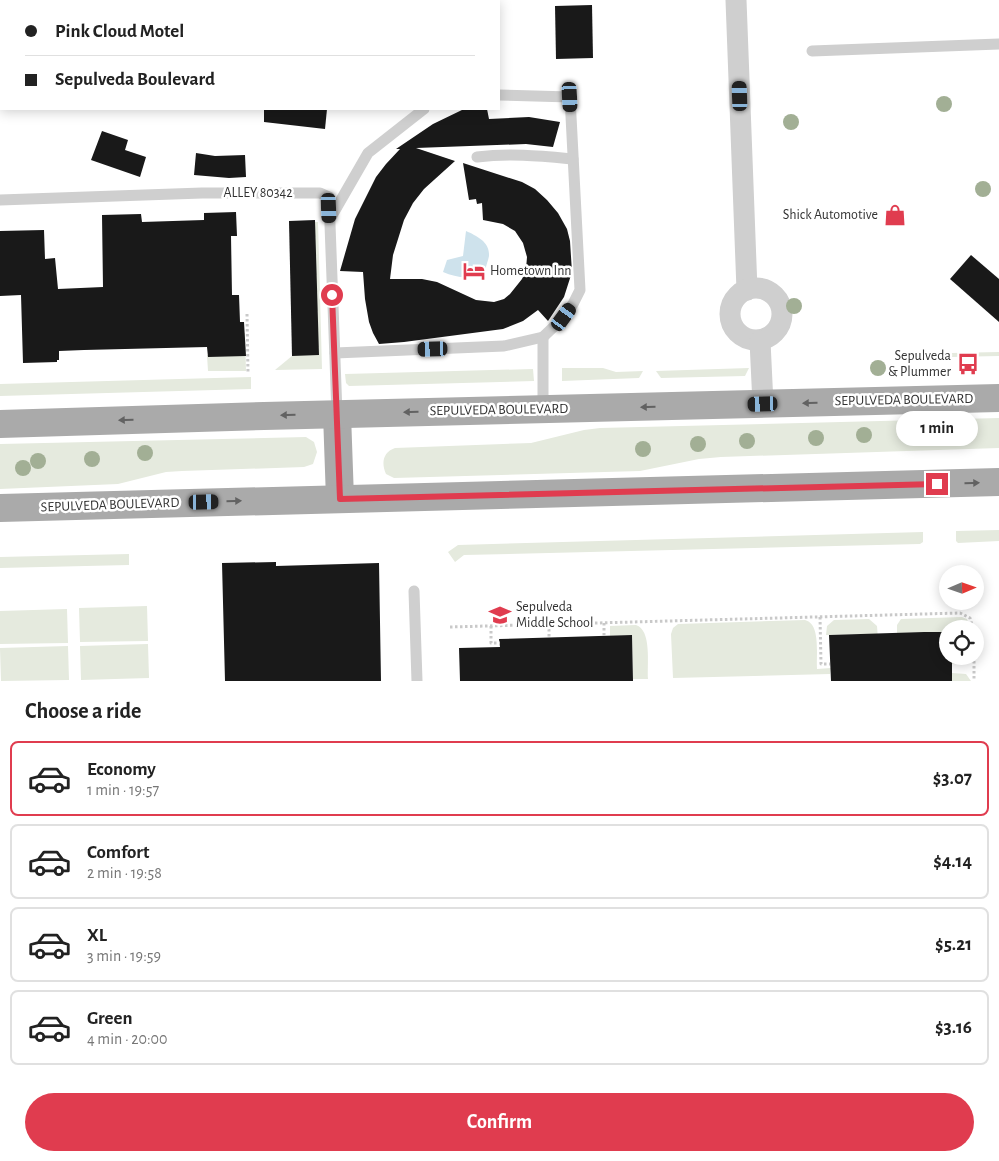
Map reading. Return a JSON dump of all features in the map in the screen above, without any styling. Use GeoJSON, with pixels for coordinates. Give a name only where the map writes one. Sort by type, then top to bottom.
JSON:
{"type":"FeatureCollection","features":[{"type":"Feature","properties":{"kind":"main road","name":"SEPULVEDA BOULEVARD"},"geometry":{"type":"LineString","coordinates":[[0,424],[999,398]]}},
{"type":"Feature","properties":{"kind":"main road"},"geometry":{"type":"LineString","coordinates":[[337,414],[340,499]]}},
{"type":"Feature","properties":{"kind":"main road","name":"SEPULVEDA BOULEVARD"},"geometry":{"type":"LineString","coordinates":[[0,508],[999,482]]}},
{"type":"Feature","properties":{"kind":"street"},"geometry":{"type":"LineString","coordinates":[[736,0],[747,290]]}},
{"type":"Feature","properties":{"kind":"street"},"geometry":{"type":"LineString","coordinates":[[756,288],[765,289],[773,293],[779,300],[783,318],[774,334],[768,339],[760,341],[751,340],[736,332],[730,317],[730,308],[739,294],[756,288]]}},
{"type":"Feature","properties":{"kind":"street"},"geometry":{"type":"LineString","coordinates":[[760,341],[763,404]]}},
{"type":"Feature","properties":{"kind":"lane"},"geometry":{"type":"LineString","coordinates":[[812,51],[999,44]]}},
{"type":"Feature","properties":{"kind":"lane"},"geometry":{"type":"LineString","coordinates":[[335,353],[504,346],[543,337],[564,317],[573,304],[580,290],[570,97],[500,95]]}},
{"type":"Feature","properties":{"kind":"lane"},"geometry":{"type":"LineString","coordinates":[[330,218],[368,154],[423,110]]}},
{"type":"Feature","properties":{"kind":"lane"},"geometry":{"type":"LineString","coordinates":[[477,157],[521,154],[573,159]]}},
{"type":"Feature","properties":{"kind":"lane","name":"ALLEY 80342"},"geometry":{"type":"LineString","coordinates":[[0,200],[202,193],[320,193],[329,197],[337,414]]}},
{"type":"Feature","properties":{"kind":"lane"},"geometry":{"type":"LineString","coordinates":[[543,337],[543,409]]}},
{"type":"Feature","properties":{"kind":"lane"},"geometry":{"type":"LineString","coordinates":[[414,591],[417,681]]}},
{"type":"Feature","properties":{"kind":"path"},"geometry":{"type":"LineString","coordinates":[[247,314],[245,330],[248,373]]}},
{"type":"Feature","properties":{"kind":"path"},"geometry":{"type":"LineString","coordinates":[[450,627],[960,613],[971,620]]}},
{"type":"Feature","properties":{"kind":"path"},"geometry":{"type":"LineString","coordinates":[[820,617],[821,664],[830,664]]}},
{"type":"Feature","properties":{"kind":"path"},"geometry":{"type":"LineString","coordinates":[[604,623],[604,636]]}},
{"type":"Feature","properties":{"kind":"path"},"geometry":{"type":"LineString","coordinates":[[549,624],[549,637]]}},
{"type":"Feature","properties":{"kind":"path"},"geometry":{"type":"LineString","coordinates":[[491,626],[491,643],[500,643]]}},
{"type":"Feature","properties":{"kind":"path"},"geometry":{"type":"LineString","coordinates":[[974,665],[974,681]]}},
{"type":"Feature","properties":{"kind":"shaded area"},"geometry":{"type":"Polygon","coordinates":[[[313,222],[318,222],[322,369],[275,370],[292,356],[313,222]]]}},
{"type":"Feature","properties":{"kind":"shaded area"},"geometry":{"type":"Polygon","coordinates":[[[243,333],[245,333],[246,371],[208,371],[207,355],[243,354],[243,333]]]}},
{"type":"Feature","properties":{"kind":"shaded area"},"geometry":{"type":"Polygon","coordinates":[[[999,352],[999,356],[951,357],[951,353],[999,352]]]}},
{"type":"Feature","properties":{"kind":"shaded area"},"geometry":{"type":"Polygon","coordinates":[[[562,368],[603,368],[616,372],[643,371],[639,378],[562,381],[562,368]]]}},
{"type":"Feature","properties":{"kind":"shaded area"},"geometry":{"type":"Polygon","coordinates":[[[749,368],[745,376],[661,378],[656,371],[749,368]]]}},
{"type":"Feature","properties":{"kind":"shaded area"},"geometry":{"type":"Polygon","coordinates":[[[533,369],[534,381],[349,386],[346,383],[345,374],[533,369]]]}},
{"type":"Feature","properties":{"kind":"shaded area"},"geometry":{"type":"Polygon","coordinates":[[[251,377],[251,389],[0,396],[0,384],[251,377]]]}},
{"type":"Feature","properties":{"kind":"shaded area"},"geometry":{"type":"Polygon","coordinates":[[[999,418],[999,448],[721,457],[699,459],[640,471],[394,478],[386,474],[383,462],[388,452],[395,448],[531,443],[600,428],[999,418]]]}},
{"type":"Feature","properties":{"kind":"shaded area"},"geometry":{"type":"Polygon","coordinates":[[[306,437],[314,442],[317,452],[313,464],[304,467],[166,472],[118,484],[0,489],[0,444],[306,437]]]}},
{"type":"Feature","properties":{"kind":"shaded area"},"geometry":{"type":"Polygon","coordinates":[[[999,530],[999,541],[958,543],[956,541],[956,531],[999,530]]]}},
{"type":"Feature","properties":{"kind":"shaded area"},"geometry":{"type":"Polygon","coordinates":[[[923,532],[923,542],[920,544],[464,555],[455,562],[448,552],[458,545],[923,532]]]}},
{"type":"Feature","properties":{"kind":"shaded area"},"geometry":{"type":"Polygon","coordinates":[[[129,554],[129,565],[0,568],[0,557],[129,554]]]}},
{"type":"Feature","properties":{"kind":"shaded area"},"geometry":{"type":"Polygon","coordinates":[[[147,606],[148,641],[80,642],[79,608],[147,606]]]}},
{"type":"Feature","properties":{"kind":"shaded area"},"geometry":{"type":"Polygon","coordinates":[[[67,609],[68,643],[0,644],[0,611],[67,609]]]}},
{"type":"Feature","properties":{"kind":"shaded area"},"geometry":{"type":"Polygon","coordinates":[[[962,617],[967,620],[939,620],[939,632],[897,633],[897,625],[901,619],[962,617]]]}},
{"type":"Feature","properties":{"kind":"shaded area"},"geometry":{"type":"Polygon","coordinates":[[[869,619],[877,626],[878,639],[870,634],[826,635],[827,626],[834,620],[869,619]]]}},
{"type":"Feature","properties":{"kind":"shaded area"},"geometry":{"type":"Polygon","coordinates":[[[805,620],[810,623],[816,634],[817,669],[831,668],[830,674],[673,678],[671,634],[673,628],[678,624],[805,620]]]}},
{"type":"Feature","properties":{"kind":"shaded area"},"geometry":{"type":"Polygon","coordinates":[[[636,625],[641,628],[647,641],[648,679],[633,679],[632,635],[610,636],[610,626],[636,625]]]}},
{"type":"Feature","properties":{"kind":"shaded area"},"geometry":{"type":"Polygon","coordinates":[[[148,644],[149,678],[81,680],[80,646],[148,644]]]}},
{"type":"Feature","properties":{"kind":"shaded area"},"geometry":{"type":"Polygon","coordinates":[[[68,646],[69,680],[1,681],[0,648],[68,646]]]}},
{"type":"Feature","properties":{"kind":"shaded area"},"geometry":{"type":"Polygon","coordinates":[[[952,673],[966,674],[971,681],[952,681],[952,673]]]}},
{"type":"Feature","properties":{"kind":"water"},"geometry":{"type":"Polygon","coordinates":[[[466,231],[485,243],[489,251],[486,272],[481,275],[465,277],[443,272],[447,260],[463,256],[466,231]]]}},
{"type":"Feature","properties":{"kind":"building"},"geometry":{"type":"Polygon","coordinates":[[[592,5],[593,58],[556,59],[555,6],[592,5]]]}},
{"type":"Feature","properties":{"kind":"building"},"geometry":{"type":"Polygon","coordinates":[[[264,110],[327,110],[325,129],[264,122],[264,110]]]}},
{"type":"Feature","properties":{"kind":"building"},"geometry":{"type":"Polygon","coordinates":[[[462,110],[487,110],[489,119],[529,117],[560,122],[553,147],[526,144],[416,148],[455,161],[424,189],[413,203],[404,220],[393,255],[390,279],[422,279],[437,282],[476,300],[494,302],[504,299],[522,279],[526,269],[527,257],[523,243],[515,231],[503,224],[483,220],[482,203],[477,204],[476,199],[469,200],[463,163],[522,182],[535,189],[558,213],[567,229],[570,241],[572,272],[564,297],[548,321],[538,310],[523,321],[503,329],[379,344],[369,322],[363,272],[340,271],[355,219],[376,177],[400,149],[396,149],[433,124],[462,110]]]}},
{"type":"Feature","properties":{"kind":"building"},"geometry":{"type":"Polygon","coordinates":[[[102,131],[128,140],[125,150],[146,157],[140,177],[91,160],[102,131]]]}},
{"type":"Feature","properties":{"kind":"building"},"geometry":{"type":"Polygon","coordinates":[[[196,153],[215,156],[245,155],[246,177],[229,178],[194,175],[196,153]]]}},
{"type":"Feature","properties":{"kind":"building"},"geometry":{"type":"Polygon","coordinates":[[[236,212],[237,236],[231,236],[232,295],[239,295],[240,322],[244,322],[246,356],[208,357],[207,347],[84,350],[59,351],[59,360],[57,362],[23,363],[21,295],[0,296],[0,231],[44,230],[45,259],[55,258],[58,289],[103,287],[102,215],[141,214],[142,222],[204,220],[204,213],[236,212]]]}},
{"type":"Feature","properties":{"kind":"building"},"geometry":{"type":"Polygon","coordinates":[[[315,220],[319,355],[292,356],[289,221],[315,220]]]}},
{"type":"Feature","properties":{"kind":"building"},"geometry":{"type":"Polygon","coordinates":[[[971,255],[999,279],[999,322],[950,279],[971,255]]]}},
{"type":"Feature","properties":{"kind":"building"},"geometry":{"type":"Polygon","coordinates":[[[276,562],[276,566],[379,563],[381,681],[225,681],[222,563],[276,562]]]}},
{"type":"Feature","properties":{"kind":"building"},"geometry":{"type":"Polygon","coordinates":[[[939,632],[939,665],[952,665],[952,681],[831,681],[829,635],[939,632]]]}},
{"type":"Feature","properties":{"kind":"building"},"geometry":{"type":"Polygon","coordinates":[[[632,635],[633,681],[460,681],[459,648],[500,647],[499,639],[632,635]]]}},
{"type":"Feature","properties":{"kind":"place","name":"Shick Automotive"},"geometry":{"type":"Point","coordinates":[895,215]}},
{"type":"Feature","properties":{"kind":"place","name":"Hometown Inn"},"geometry":{"type":"Point","coordinates":[474,271]}},
{"type":"Feature","properties":{"kind":"place","name":"Sepulveda & Plummer"},"geometry":{"type":"Point","coordinates":[968,364]}},
{"type":"Feature","properties":{"kind":"place","name":"Sepulveda Middle School"},"geometry":{"type":"Point","coordinates":[500,615]}},
{"type":"Feature","properties":{"kind":"route"},"geometry":{"type":"LineString","coordinates":[[332,295],[340,499],[937,484]]}}]}
